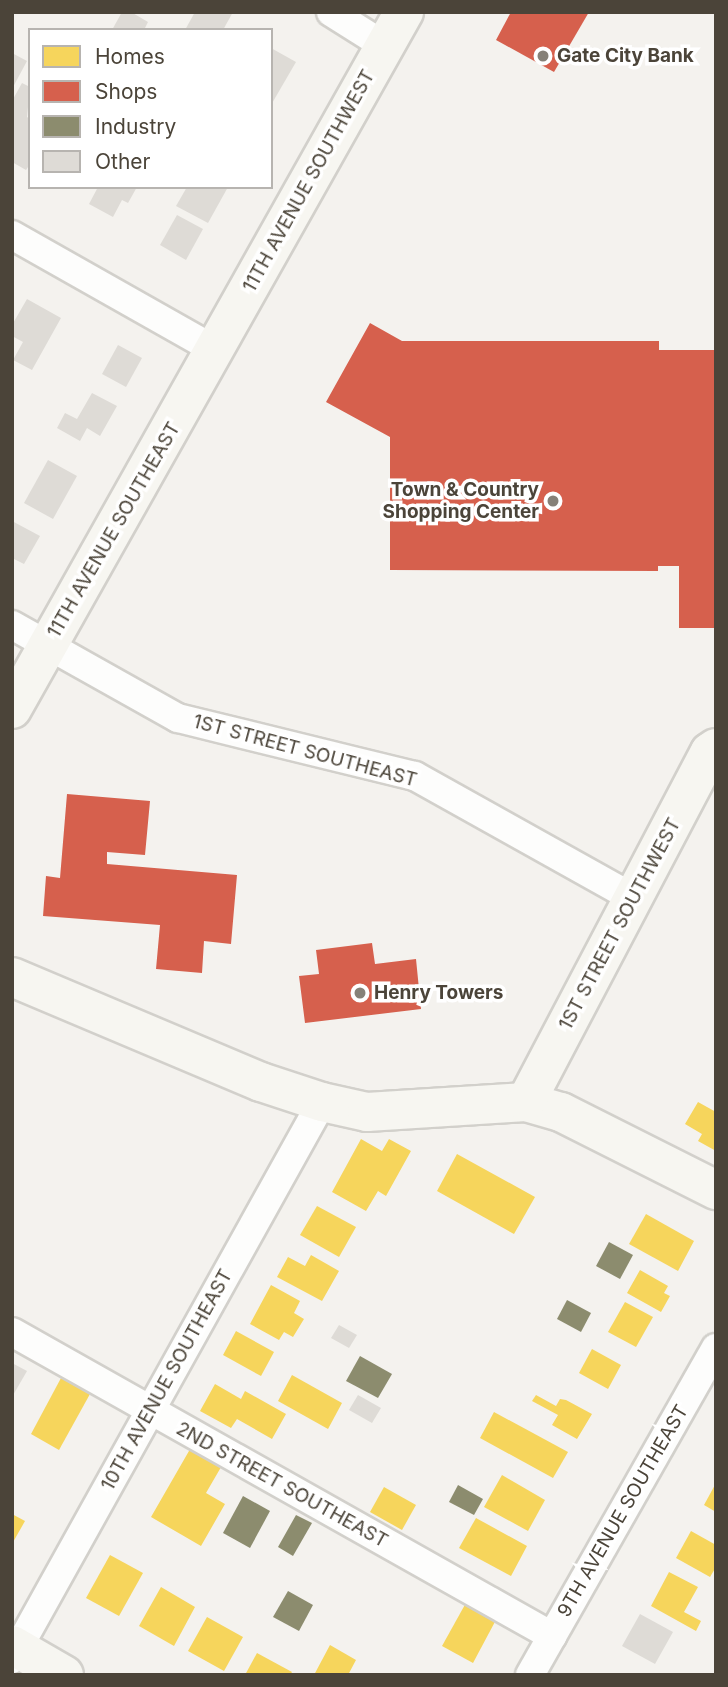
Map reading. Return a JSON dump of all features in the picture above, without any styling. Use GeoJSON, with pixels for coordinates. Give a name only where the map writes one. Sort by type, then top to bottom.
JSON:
{"type":"FeatureCollection","features":[{"type":"Feature","properties":{"kind":"street"},"geometry":{"type":"LineString","coordinates":[[331,12],[385,46]]}},
{"type":"Feature","properties":{"kind":"street","name":"11TH AVENUE SOUTHWEST"},"geometry":{"type":"LineString","coordinates":[[215,350],[404,12]]}},
{"type":"Feature","properties":{"kind":"street"},"geometry":{"type":"LineString","coordinates":[[12,235],[215,350]]}},
{"type":"Feature","properties":{"kind":"street","name":"11TH AVENUE SOUTHEAST"},"geometry":{"type":"LineString","coordinates":[[12,709],[215,350]]}},
{"type":"Feature","properties":{"kind":"street","name":"1ST STREET SOUTHEAST"},"geometry":{"type":"LineString","coordinates":[[12,625],[178,718],[415,776],[635,898]]}},
{"type":"Feature","properties":{"kind":"street","name":"1ST STREET SOUTHWEST"},"geometry":{"type":"LineString","coordinates":[[526,1102],[710,752],[716,748]]}},
{"type":"Feature","properties":{"kind":"street"},"geometry":{"type":"LineString","coordinates":[[12,977],[261,1082],[322,1102],[367,1112],[526,1102],[561,1112],[716,1190]]}},
{"type":"Feature","properties":{"kind":"street","name":"10TH AVENUE SOUTHEAST"},"geometry":{"type":"LineString","coordinates":[[14,1651],[322,1102]]}},
{"type":"Feature","properties":{"kind":"street","name":"2ND STREET SOUTHEAST"},"geometry":{"type":"LineString","coordinates":[[12,1332],[552,1636]]}},
{"type":"Feature","properties":{"kind":"street","name":"9TH AVENUE SOUTHEAST"},"geometry":{"type":"LineString","coordinates":[[530,1675],[716,1348]]}},
{"type":"Feature","properties":{"kind":"street"},"geometry":{"type":"LineString","coordinates":[[14,1651],[64,1675]]}},
{"type":"Feature","properties":{"kind":"building: Homes"},"geometry":{"type":"Polygon","coordinates":[[[698,1102],[716,1112],[716,1151],[698,1141],[702,1134],[685,1124],[698,1102]]]}},
{"type":"Feature","properties":{"kind":"building: Homes"},"geometry":{"type":"Polygon","coordinates":[[[361,1139],[382,1151],[389,1139],[411,1151],[386,1196],[378,1191],[366,1211],[332,1192],[361,1139]]]}},
{"type":"Feature","properties":{"kind":"building: Homes"},"geometry":{"type":"Polygon","coordinates":[[[457,1154],[535,1197],[514,1234],[437,1191],[457,1154]]]}},
{"type":"Feature","properties":{"kind":"building: Homes"},"geometry":{"type":"Polygon","coordinates":[[[317,1206],[356,1227],[339,1257],[300,1235],[317,1206]]]}},
{"type":"Feature","properties":{"kind":"building: Homes"},"geometry":{"type":"Polygon","coordinates":[[[646,1214],[694,1241],[678,1271],[629,1244],[646,1214]]]}},
{"type":"Feature","properties":{"kind":"building: Homes"},"geometry":{"type":"Polygon","coordinates":[[[311,1255],[339,1271],[322,1301],[277,1277],[288,1257],[305,1266],[311,1255]]]}},
{"type":"Feature","properties":{"kind":"building: Homes"},"geometry":{"type":"Polygon","coordinates":[[[640,1270],[668,1286],[664,1293],[670,1296],[661,1312],[627,1293],[640,1270]]]}},
{"type":"Feature","properties":{"kind":"building: Homes"},"geometry":{"type":"Polygon","coordinates":[[[271,1285],[300,1301],[294,1313],[304,1319],[293,1337],[284,1332],[279,1340],[250,1324],[271,1285]]]}},
{"type":"Feature","properties":{"kind":"building: Homes"},"geometry":{"type":"Polygon","coordinates":[[[625,1302],[653,1317],[636,1347],[608,1332],[625,1302]]]}},
{"type":"Feature","properties":{"kind":"building: Homes"},"geometry":{"type":"Polygon","coordinates":[[[236,1331],[274,1352],[261,1376],[223,1355],[236,1331]]]}},
{"type":"Feature","properties":{"kind":"building: Homes"},"geometry":{"type":"Polygon","coordinates":[[[592,1349],[621,1365],[608,1389],[579,1373],[592,1349]]]}},
{"type":"Feature","properties":{"kind":"building: Homes"},"geometry":{"type":"Polygon","coordinates":[[[292,1375],[342,1403],[328,1429],[278,1401],[292,1375]]]}},
{"type":"Feature","properties":{"kind":"building: Homes"},"geometry":{"type":"Polygon","coordinates":[[[61,1378],[90,1394],[59,1450],[31,1434],[61,1378]]]}},
{"type":"Feature","properties":{"kind":"building: Homes"},"geometry":{"type":"Polygon","coordinates":[[[215,1384],[241,1399],[245,1391],[286,1414],[272,1439],[237,1419],[231,1428],[200,1411],[215,1384]]]}},
{"type":"Feature","properties":{"kind":"building: Homes"},"geometry":{"type":"Polygon","coordinates":[[[536,1395],[556,1406],[560,1399],[566,1400],[592,1414],[577,1439],[552,1425],[558,1415],[532,1401],[536,1395]]]}},
{"type":"Feature","properties":{"kind":"building: Homes"},"geometry":{"type":"Polygon","coordinates":[[[494,1412],[568,1452],[553,1478],[480,1438],[494,1412]]]}},
{"type":"Feature","properties":{"kind":"building: Homes"},"geometry":{"type":"Polygon","coordinates":[[[193,1444],[224,1462],[206,1493],[225,1504],[201,1546],[151,1517],[193,1444]]]}},
{"type":"Feature","properties":{"kind":"building: Homes"},"geometry":{"type":"Polygon","coordinates":[[[502,1475],[545,1500],[528,1531],[484,1507],[502,1475]]]}},
{"type":"Feature","properties":{"kind":"building: Homes"},"geometry":{"type":"Polygon","coordinates":[[[716,1483],[716,1512],[704,1505],[716,1483]]]}},
{"type":"Feature","properties":{"kind":"building: Homes"},"geometry":{"type":"Polygon","coordinates":[[[384,1487],[416,1505],[402,1530],[370,1512],[384,1487]]]}},
{"type":"Feature","properties":{"kind":"building: Homes"},"geometry":{"type":"Polygon","coordinates":[[[12,1514],[25,1521],[12,1544],[12,1514]]]}},
{"type":"Feature","properties":{"kind":"building: Homes"},"geometry":{"type":"Polygon","coordinates":[[[476,1518],[527,1546],[511,1576],[459,1548],[476,1518]]]}},
{"type":"Feature","properties":{"kind":"building: Homes"},"geometry":{"type":"Polygon","coordinates":[[[691,1531],[716,1545],[716,1567],[710,1577],[676,1558],[691,1531]]]}},
{"type":"Feature","properties":{"kind":"building: Homes"},"geometry":{"type":"Polygon","coordinates":[[[110,1555],[143,1573],[119,1616],[86,1598],[110,1555]]]}},
{"type":"Feature","properties":{"kind":"building: Homes"},"geometry":{"type":"Polygon","coordinates":[[[669,1572],[698,1587],[684,1612],[701,1621],[696,1631],[651,1606],[669,1572]]]}},
{"type":"Feature","properties":{"kind":"building: Homes"},"geometry":{"type":"Polygon","coordinates":[[[161,1587],[195,1607],[174,1646],[139,1626],[161,1587]]]}},
{"type":"Feature","properties":{"kind":"building: Homes"},"geometry":{"type":"Polygon","coordinates":[[[467,1601],[497,1618],[473,1663],[442,1646],[467,1601]]]}},
{"type":"Feature","properties":{"kind":"building: Homes"},"geometry":{"type":"Polygon","coordinates":[[[207,1617],[243,1637],[224,1671],[188,1651],[207,1617]]]}},
{"type":"Feature","properties":{"kind":"building: Homes"},"geometry":{"type":"Polygon","coordinates":[[[330,1645],[356,1660],[348,1675],[314,1675],[330,1645]]]}},
{"type":"Feature","properties":{"kind":"building: Homes"},"geometry":{"type":"Polygon","coordinates":[[[257,1653],[292,1672],[290,1675],[245,1675],[257,1653]]]}},
{"type":"Feature","properties":{"kind":"building: Shops","name":"Gate City Bank"},"geometry":{"type":"Polygon","coordinates":[[[511,12],[589,12],[554,72],[496,40],[511,12]]]}},
{"type":"Feature","properties":{"kind":"building: Shops","name":"Town & Country Shopping Center"},"geometry":{"type":"Polygon","coordinates":[[[370,323],[402,341],[659,341],[659,350],[716,350],[716,628],[679,628],[679,566],[658,566],[658,571],[390,570],[390,437],[326,402],[370,323]]]}},
{"type":"Feature","properties":{"kind":"building: Shops"},"geometry":{"type":"Polygon","coordinates":[[[67,794],[150,801],[145,855],[107,852],[107,864],[237,875],[231,944],[204,941],[202,973],[156,969],[160,925],[43,916],[46,876],[60,878],[67,794]]]}},
{"type":"Feature","properties":{"kind":"building: Shops","name":"Henry Towers"},"geometry":{"type":"Polygon","coordinates":[[[372,943],[375,964],[416,959],[421,1009],[305,1023],[299,976],[319,974],[316,950],[372,943]]]}},
{"type":"Feature","properties":{"kind":"building: Industry"},"geometry":{"type":"Polygon","coordinates":[[[609,1242],[633,1255],[620,1279],[596,1266],[609,1242]]]}},
{"type":"Feature","properties":{"kind":"building: Industry"},"geometry":{"type":"Polygon","coordinates":[[[567,1300],[591,1313],[581,1332],[557,1319],[567,1300]]]}},
{"type":"Feature","properties":{"kind":"building: Industry"},"geometry":{"type":"Polygon","coordinates":[[[360,1356],[392,1374],[378,1398],[346,1381],[360,1356]]]}},
{"type":"Feature","properties":{"kind":"building: Industry"},"geometry":{"type":"Polygon","coordinates":[[[458,1485],[483,1499],[474,1515],[449,1502],[458,1485]]]}},
{"type":"Feature","properties":{"kind":"building: Industry"},"geometry":{"type":"Polygon","coordinates":[[[243,1496],[270,1511],[250,1548],[223,1533],[243,1496]]]}},
{"type":"Feature","properties":{"kind":"building: Industry"},"geometry":{"type":"Polygon","coordinates":[[[296,1515],[312,1523],[293,1556],[278,1547],[296,1515]]]}},
{"type":"Feature","properties":{"kind":"building: Industry"},"geometry":{"type":"Polygon","coordinates":[[[288,1591],[313,1605],[299,1631],[273,1617],[288,1591]]]}},
{"type":"Feature","properties":{"kind":"building: Other"},"geometry":{"type":"Polygon","coordinates":[[[122,12],[131,12],[148,22],[145,28],[113,28],[122,12]]]}},
{"type":"Feature","properties":{"kind":"building: Other"},"geometry":{"type":"Polygon","coordinates":[[[195,12],[233,12],[224,28],[186,28],[195,12]]]}},
{"type":"Feature","properties":{"kind":"building: Other"},"geometry":{"type":"Polygon","coordinates":[[[273,49],[296,62],[273,102],[273,49]]]}},
{"type":"Feature","properties":{"kind":"building: Other"},"geometry":{"type":"Polygon","coordinates":[[[12,53],[27,61],[12,89],[12,53]]]}},
{"type":"Feature","properties":{"kind":"building: Other"},"geometry":{"type":"Polygon","coordinates":[[[22,83],[28,86],[26,170],[12,162],[12,101],[22,83]]]}},
{"type":"Feature","properties":{"kind":"building: Other"},"geometry":{"type":"Polygon","coordinates":[[[97,189],[136,189],[128,203],[122,200],[113,217],[89,204],[97,189]]]}},
{"type":"Feature","properties":{"kind":"building: Other"},"geometry":{"type":"Polygon","coordinates":[[[186,189],[227,189],[208,223],[176,206],[186,189]]]}},
{"type":"Feature","properties":{"kind":"building: Other"},"geometry":{"type":"Polygon","coordinates":[[[177,215],[203,229],[186,260],[160,245],[177,215]]]}},
{"type":"Feature","properties":{"kind":"building: Other"},"geometry":{"type":"Polygon","coordinates":[[[27,299],[61,318],[32,370],[13,360],[23,342],[12,336],[12,325],[27,299]]]}},
{"type":"Feature","properties":{"kind":"building: Other"},"geometry":{"type":"Polygon","coordinates":[[[118,345],[142,358],[126,387],[102,374],[118,345]]]}},
{"type":"Feature","properties":{"kind":"building: Other"},"geometry":{"type":"Polygon","coordinates":[[[92,393],[117,406],[100,436],[87,428],[80,441],[57,428],[65,413],[77,419],[92,393]]]}},
{"type":"Feature","properties":{"kind":"building: Other"},"geometry":{"type":"Polygon","coordinates":[[[48,460],[77,476],[53,519],[24,503],[48,460]]]}},
{"type":"Feature","properties":{"kind":"building: Other"},"geometry":{"type":"Polygon","coordinates":[[[12,521],[40,536],[24,564],[12,558],[12,521]]]}},
{"type":"Feature","properties":{"kind":"building: Other"},"geometry":{"type":"Polygon","coordinates":[[[339,1325],[357,1335],[349,1348],[331,1338],[339,1325]]]}},
{"type":"Feature","properties":{"kind":"building: Other"},"geometry":{"type":"Polygon","coordinates":[[[12,1363],[27,1371],[12,1397],[12,1363]]]}},
{"type":"Feature","properties":{"kind":"building: Other"},"geometry":{"type":"Polygon","coordinates":[[[358,1395],[381,1408],[372,1423],[349,1410],[358,1395]]]}},
{"type":"Feature","properties":{"kind":"building: Other"},"geometry":{"type":"Polygon","coordinates":[[[640,1614],[673,1632],[655,1664],[622,1646],[640,1614]]]}},
{"type":"Feature","properties":{"kind":"place","name":"Gate City Bank"},"geometry":{"type":"Point","coordinates":[543,56]}},
{"type":"Feature","properties":{"kind":"place","name":"Town & Country Shopping Center"},"geometry":{"type":"Point","coordinates":[553,501]}},
{"type":"Feature","properties":{"kind":"place","name":"Henry Towers"},"geometry":{"type":"Point","coordinates":[360,993]}}]}
